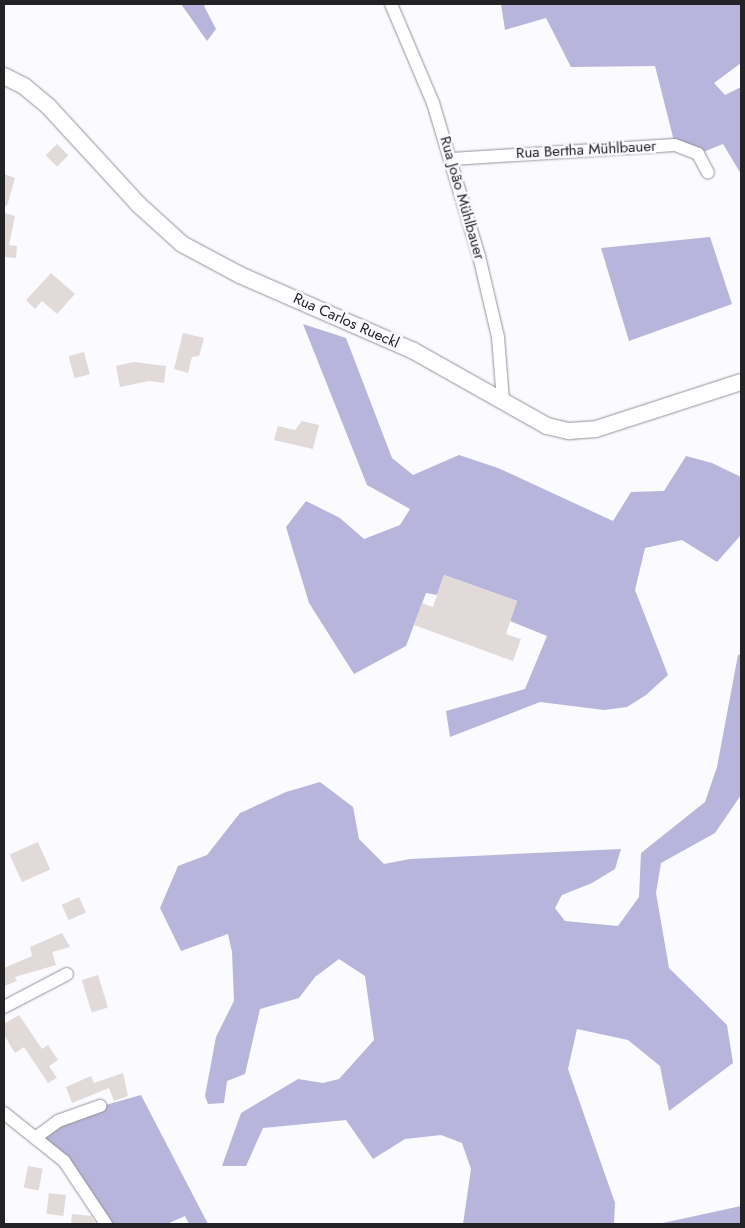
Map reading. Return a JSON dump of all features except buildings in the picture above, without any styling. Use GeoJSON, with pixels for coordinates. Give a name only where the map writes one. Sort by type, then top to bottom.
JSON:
{"type":"FeatureCollection","features":[{"type":"Feature","properties":{"kind":"street","name":"Rua João Mühlbauer"},"geometry":{"type":"LineString","coordinates":[[391,4],[423,76],[451,159],[491,302],[498,337],[503,401]]}},
{"type":"Feature","properties":{"kind":"street","name":"Rua Carlos Rueckl"},"geometry":{"type":"LineString","coordinates":[[4,76],[24,86],[48,106],[138,204],[182,244],[240,275],[412,350],[548,426],[579,431],[637,417],[741,382]]}},
{"type":"Feature","properties":{"kind":"street","name":"Rua Bertha Mühlbauer"},"geometry":{"type":"LineString","coordinates":[[451,159],[675,145],[698,154],[708,173]]}},
{"type":"Feature","properties":{"kind":"street"},"geometry":{"type":"LineString","coordinates":[[4,1007],[67,974]]}},
{"type":"Feature","properties":{"kind":"street"},"geometry":{"type":"LineString","coordinates":[[35,1138],[58,1121],[100,1106]]}},
{"type":"Feature","properties":{"kind":"street"},"geometry":{"type":"LineString","coordinates":[[4,1113],[64,1161],[106,1224]]}},
{"type":"Feature","properties":{"kind":"shaded area"},"geometry":{"type":"Polygon","coordinates":[[[181,4],[207,4],[204,6],[216,29],[207,41],[181,4]]]}},
{"type":"Feature","properties":{"kind":"shaded area"},"geometry":{"type":"Polygon","coordinates":[[[501,4],[741,4],[741,63],[714,83],[725,95],[741,87],[741,174],[723,144],[698,154],[675,145],[655,66],[571,67],[546,18],[505,30],[501,4]]]}},
{"type":"Feature","properties":{"kind":"shaded area"},"geometry":{"type":"Polygon","coordinates":[[[710,237],[732,304],[629,341],[601,248],[710,237]]]}},
{"type":"Feature","properties":{"kind":"shaded area"},"geometry":{"type":"Polygon","coordinates":[[[303,324],[346,338],[392,458],[413,475],[459,455],[498,468],[613,521],[631,492],[664,491],[686,456],[712,463],[741,477],[740,536],[717,562],[682,540],[645,548],[635,590],[668,675],[646,695],[627,707],[604,710],[540,702],[450,737],[446,711],[525,689],[547,636],[510,621],[517,601],[444,575],[437,595],[426,593],[406,646],[354,674],[309,603],[286,527],[306,501],[340,518],[364,539],[400,525],[410,509],[367,485],[303,324]]]}},
{"type":"Feature","properties":{"kind":"shaded area"},"geometry":{"type":"Polygon","coordinates":[[[741,654],[741,795],[715,833],[661,863],[656,893],[669,968],[727,1025],[733,1063],[669,1111],[660,1066],[628,1040],[577,1029],[568,1069],[615,1203],[614,1224],[463,1224],[471,1169],[462,1143],[441,1135],[405,1139],[373,1159],[346,1120],[263,1128],[246,1166],[222,1166],[241,1113],[298,1079],[323,1083],[339,1079],[374,1040],[365,976],[339,959],[315,977],[299,998],[260,1009],[245,1074],[227,1081],[224,1103],[208,1104],[205,1096],[216,1037],[234,1001],[232,952],[228,934],[181,951],[160,908],[178,866],[207,855],[240,813],[286,792],[320,782],[353,807],[359,839],[384,864],[410,859],[621,849],[615,869],[592,883],[562,895],[555,908],[565,921],[618,926],[639,897],[641,853],[705,802],[717,767],[738,655],[741,654]]]}},
{"type":"Feature","properties":{"kind":"shaded area"},"geometry":{"type":"Polygon","coordinates":[[[141,1095],[208,1224],[189,1224],[185,1216],[167,1224],[106,1224],[89,1194],[35,1138],[95,1108],[141,1095]]]}},
{"type":"Feature","properties":{"kind":"shaded area"},"geometry":{"type":"Polygon","coordinates":[[[741,1206],[741,1224],[658,1224],[741,1206]]]}}]}
